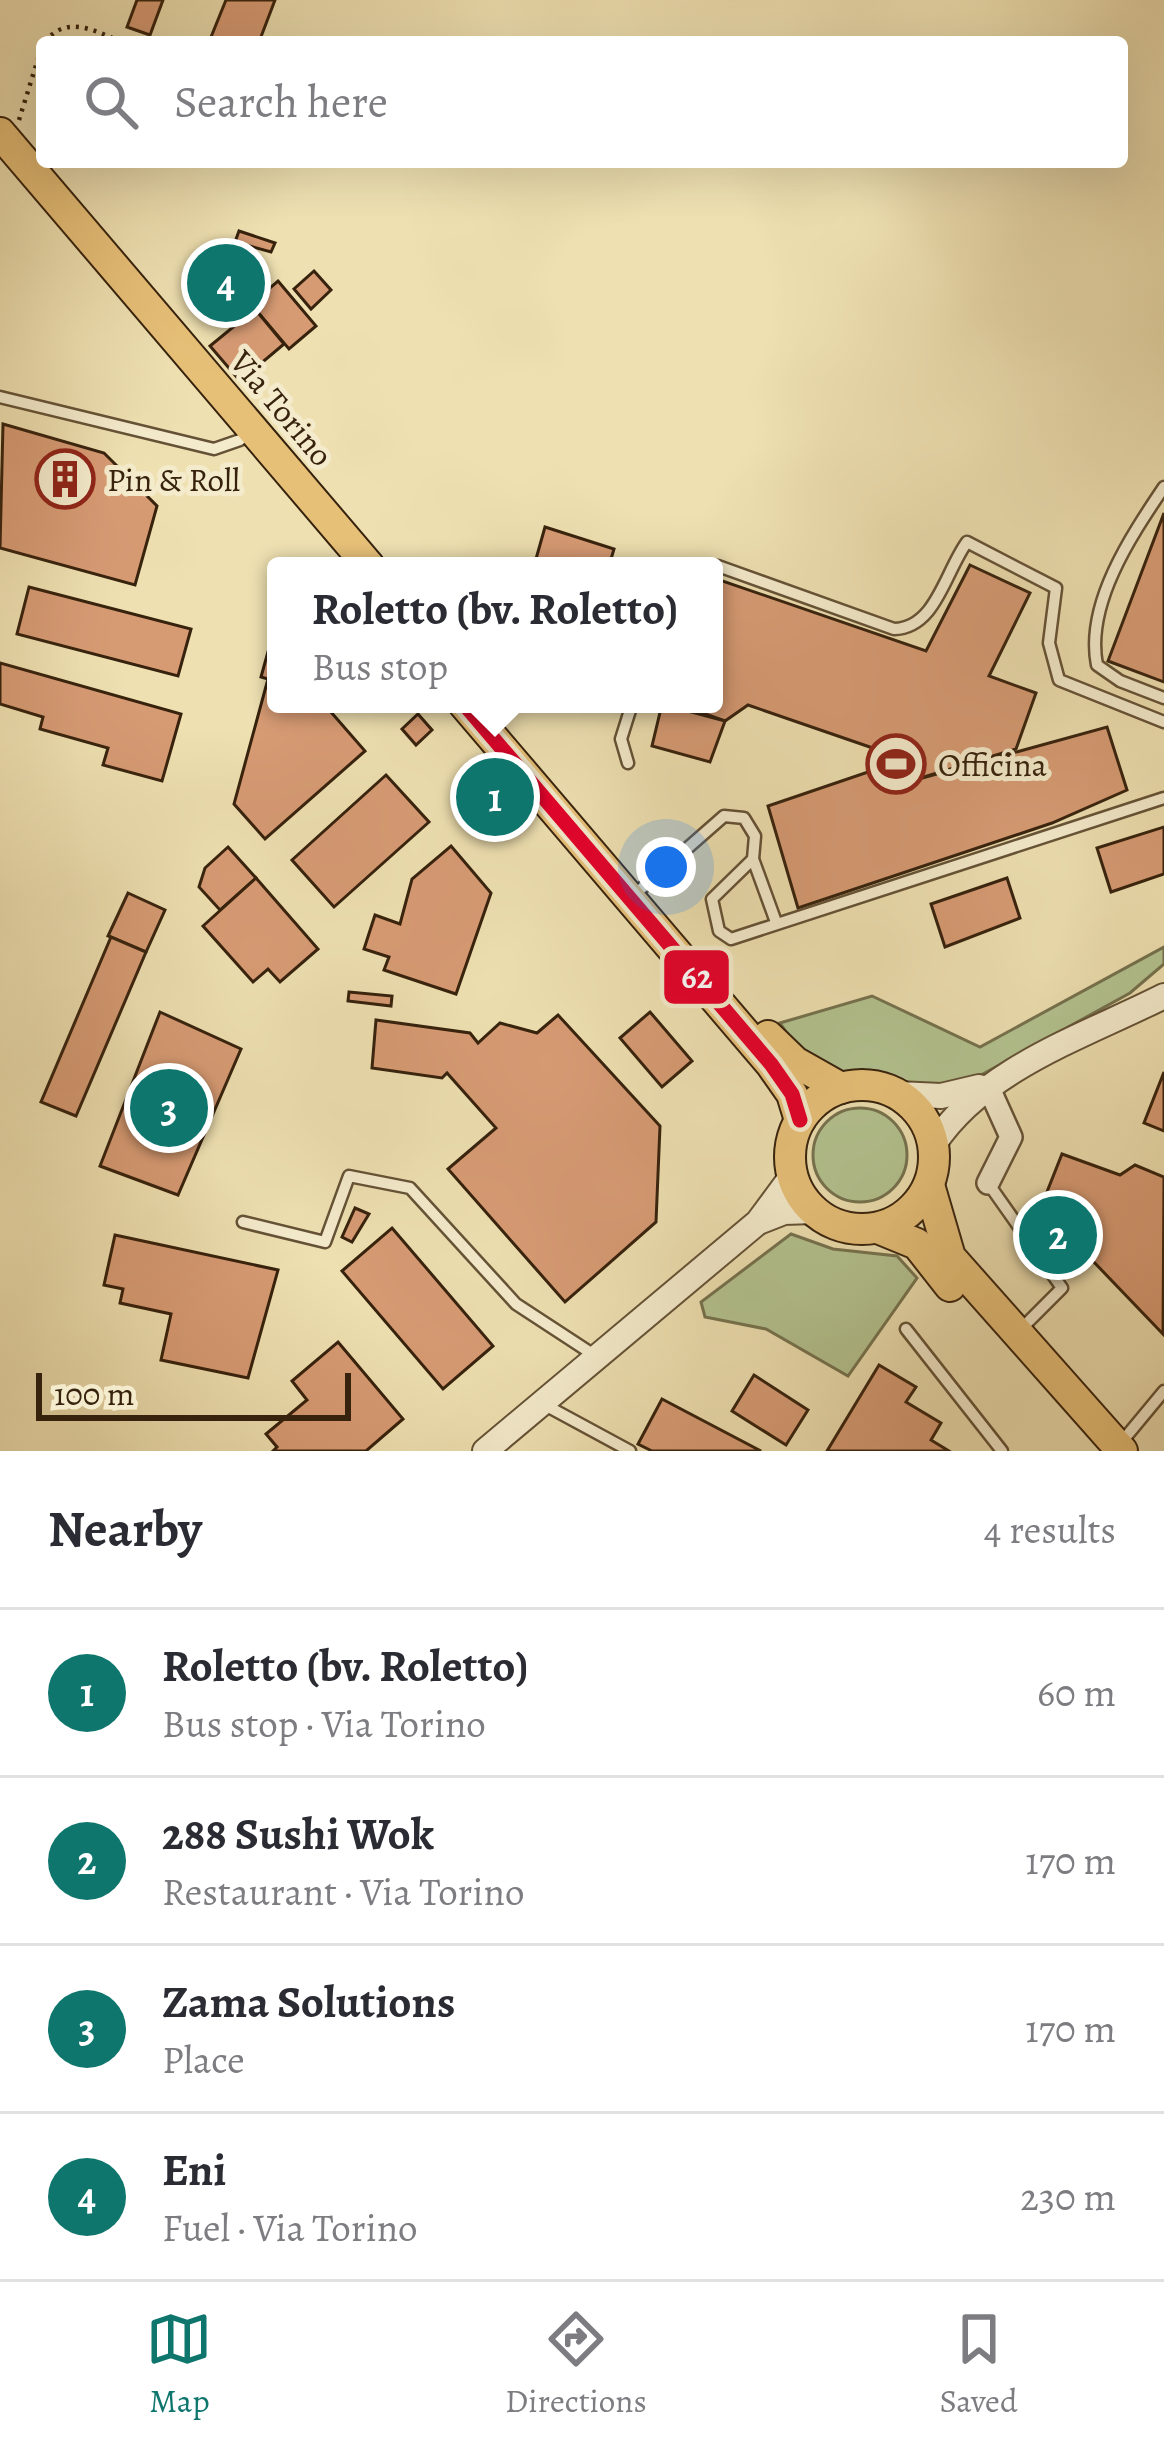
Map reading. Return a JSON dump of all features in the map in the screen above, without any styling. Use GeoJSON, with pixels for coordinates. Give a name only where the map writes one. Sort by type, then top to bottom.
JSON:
{"type":"FeatureCollection","features":[{"type":"Feature","properties":{"kind":"main road","name":"Via Torino"},"geometry":{"type":"LineString","coordinates":[[2,144],[340,557]]}},
{"type":"Feature","properties":{"kind":"main road","name":"Via Torino"},"geometry":{"type":"LineString","coordinates":[[2,144],[361,557]]}},
{"type":"Feature","properties":{"kind":"main road"},"geometry":{"type":"LineString","coordinates":[[472,713],[771,1064],[792,1094],[800,1120]]}},
{"type":"Feature","properties":{"kind":"main road"},"geometry":{"type":"LineString","coordinates":[[494,713],[773,1042],[820,1079],[841,1088],[880,1086],[898,1094],[927,1124],[934,1144],[929,1185],[950,1257],[1111,1450]]}},
{"type":"Feature","properties":{"kind":"main road"},"geometry":{"type":"LineString","coordinates":[[841,1088],[811,1106],[792,1137],[792,1175],[814,1211],[833,1224],[878,1228],[917,1244],[1111,1450]]}},
{"type":"Feature","properties":{"kind":"main road"},"geometry":{"type":"LineString","coordinates":[[878,1228],[917,1205],[929,1185]]}},
{"type":"Feature","properties":{"kind":"street"},"geometry":{"type":"LineString","coordinates":[[934,1144],[952,1116],[988,1086],[1162,996]]}},
{"type":"Feature","properties":{"kind":"street"},"geometry":{"type":"LineString","coordinates":[[898,1094],[941,1096],[988,1086]]}},
{"type":"Feature","properties":{"kind":"street"},"geometry":{"type":"LineString","coordinates":[[988,1086],[1011,1137],[988,1183]]}},
{"type":"Feature","properties":{"kind":"street"},"geometry":{"type":"LineString","coordinates":[[485,1451],[758,1222],[792,1175]]}},
{"type":"Feature","properties":{"kind":"street"},"geometry":{"type":"LineString","coordinates":[[758,1222],[784,1212],[814,1211]]}},
{"type":"Feature","properties":{"kind":"lane"},"geometry":{"type":"LineString","coordinates":[[0,398],[214,449],[240,440]]}},
{"type":"Feature","properties":{"kind":"lane"},"geometry":{"type":"LineString","coordinates":[[1164,487],[1124,545],[1093,640],[1097,665],[1120,682],[1164,698]]}},
{"type":"Feature","properties":{"kind":"lane"},"geometry":{"type":"LineString","coordinates":[[723,568],[894,629],[913,628],[926,617],[968,542],[1056,588],[1049,643],[1059,680],[1164,722]]}},
{"type":"Feature","properties":{"kind":"lane"},"geometry":{"type":"LineString","coordinates":[[628,763],[621,739],[629,713]]}},
{"type":"Feature","properties":{"kind":"lane"},"geometry":{"type":"LineString","coordinates":[[642,888],[724,816],[744,818],[758,845],[753,859],[712,899],[710,909],[719,931],[731,939],[1164,798]]}},
{"type":"Feature","properties":{"kind":"lane"},"geometry":{"type":"LineString","coordinates":[[753,859],[776,922]]}},
{"type":"Feature","properties":{"kind":"lane"},"geometry":{"type":"LineString","coordinates":[[243,1222],[325,1242],[349,1176],[410,1188],[516,1304],[597,1357]]}},
{"type":"Feature","properties":{"kind":"lane"},"geometry":{"type":"LineString","coordinates":[[988,1183],[1062,1288],[1016,1334]]}},
{"type":"Feature","properties":{"kind":"lane"},"geometry":{"type":"LineString","coordinates":[[906,1329],[1002,1451]]}},
{"type":"Feature","properties":{"kind":"lane"},"geometry":{"type":"LineString","coordinates":[[1111,1450],[1164,1391]]}},
{"type":"Feature","properties":{"kind":"lane"},"geometry":{"type":"LineString","coordinates":[[542,1403],[630,1451]]}},
{"type":"Feature","properties":{"kind":"path"},"geometry":{"type":"LineString","coordinates":[[50,36],[70,26],[102,36]]}},
{"type":"Feature","properties":{"kind":"path"},"geometry":{"type":"LineString","coordinates":[[2,144],[26,102],[36,68]]}},
{"type":"Feature","properties":{"kind":"green space"},"geometry":{"type":"Polygon","coordinates":[[[1164,947],[1164,964],[1130,993],[961,1086],[885,1084],[836,1070],[814,1058],[780,1023],[872,996],[980,1047],[1164,947]]]}},
{"type":"Feature","properties":{"kind":"green space"},"geometry":{"type":"Polygon","coordinates":[[[860,1108],[893,1122],[907,1155],[893,1188],[860,1202],[827,1188],[813,1155],[827,1122],[860,1108]]]}},
{"type":"Feature","properties":{"kind":"green space"},"geometry":{"type":"Polygon","coordinates":[[[791,1234],[833,1249],[897,1256],[917,1278],[848,1376],[766,1329],[705,1317],[701,1302],[791,1234]]]}},
{"type":"Feature","properties":{"kind":"building"},"geometry":{"type":"Polygon","coordinates":[[[137,0],[163,0],[150,35],[127,27],[137,0]]]}},
{"type":"Feature","properties":{"kind":"building"},"geometry":{"type":"Polygon","coordinates":[[[226,0],[275,0],[261,36],[211,36],[226,0]]]}},
{"type":"Feature","properties":{"kind":"building"},"geometry":{"type":"Polygon","coordinates":[[[239,231],[275,243],[271,252],[235,242],[239,231]]]}},
{"type":"Feature","properties":{"kind":"building"},"geometry":{"type":"Polygon","coordinates":[[[314,271],[331,290],[311,309],[294,289],[314,271]]]}},
{"type":"Feature","properties":{"kind":"building"},"geometry":{"type":"Polygon","coordinates":[[[278,281],[316,326],[289,349],[251,304],[278,281]]]}},
{"type":"Feature","properties":{"kind":"building"},"geometry":{"type":"Polygon","coordinates":[[[255,309],[284,344],[240,381],[210,346],[255,309]]]}},
{"type":"Feature","properties":{"kind":"building","name":"Pin & Roll"},"geometry":{"type":"Polygon","coordinates":[[[3,424],[104,453],[157,506],[135,585],[0,548],[3,424]]]}},
{"type":"Feature","properties":{"kind":"building"},"geometry":{"type":"Polygon","coordinates":[[[1164,513],[1164,682],[1108,661],[1164,513]]]}},
{"type":"Feature","properties":{"kind":"building"},"geometry":{"type":"Polygon","coordinates":[[[545,527],[614,549],[612,557],[537,557],[545,527]]]}},
{"type":"Feature","properties":{"kind":"building"},"geometry":{"type":"Polygon","coordinates":[[[970,565],[1030,593],[989,676],[1036,693],[1016,749],[904,783],[886,770],[893,755],[748,705],[725,721],[702,713],[723,713],[723,581],[926,651],[970,565]]]}},
{"type":"Feature","properties":{"kind":"building"},"geometry":{"type":"Polygon","coordinates":[[[29,587],[191,629],[178,676],[17,634],[29,587]]]}},
{"type":"Feature","properties":{"kind":"building"},"geometry":{"type":"Polygon","coordinates":[[[0,663],[181,714],[162,781],[103,765],[108,748],[40,729],[43,717],[0,704],[0,663]]]}},
{"type":"Feature","properties":{"kind":"building"},"geometry":{"type":"Polygon","coordinates":[[[267,683],[267,713],[332,713],[365,751],[265,839],[234,804],[267,683]]]}},
{"type":"Feature","properties":{"kind":"building"},"geometry":{"type":"Polygon","coordinates":[[[660,713],[695,713],[725,721],[710,762],[652,746],[660,713]]]}},
{"type":"Feature","properties":{"kind":"building"},"geometry":{"type":"Polygon","coordinates":[[[418,714],[432,730],[416,745],[402,729],[418,714]]]}},
{"type":"Feature","properties":{"kind":"building"},"geometry":{"type":"Polygon","coordinates":[[[1107,727],[1127,790],[1052,823],[798,908],[768,806],[868,772],[886,770],[904,783],[1107,727]]]}},
{"type":"Feature","properties":{"kind":"building"},"geometry":{"type":"Polygon","coordinates":[[[386,775],[429,822],[334,907],[292,860],[386,775]]]}},
{"type":"Feature","properties":{"kind":"building"},"geometry":{"type":"Polygon","coordinates":[[[1164,827],[1164,874],[1111,892],[1097,848],[1164,827]]]}},
{"type":"Feature","properties":{"kind":"building"},"geometry":{"type":"Polygon","coordinates":[[[451,846],[491,893],[456,994],[384,970],[389,957],[364,949],[375,915],[400,924],[412,879],[451,846]]]}},
{"type":"Feature","properties":{"kind":"building"},"geometry":{"type":"Polygon","coordinates":[[[228,847],[256,878],[220,910],[199,887],[205,868],[228,847]]]}},
{"type":"Feature","properties":{"kind":"building"},"geometry":{"type":"Polygon","coordinates":[[[256,878],[318,949],[280,982],[268,969],[253,982],[203,926],[256,878]]]}},
{"type":"Feature","properties":{"kind":"building"},"geometry":{"type":"Polygon","coordinates":[[[1007,878],[1020,918],[945,947],[931,904],[1007,878]]]}},
{"type":"Feature","properties":{"kind":"building"},"geometry":{"type":"Polygon","coordinates":[[[128,893],[165,910],[146,952],[108,936],[128,893]]]}},
{"type":"Feature","properties":{"kind":"building"},"geometry":{"type":"Polygon","coordinates":[[[111,937],[146,952],[76,1116],[41,1102],[111,937]]]}},
{"type":"Feature","properties":{"kind":"building"},"geometry":{"type":"Polygon","coordinates":[[[349,992],[392,996],[391,1006],[348,1001],[349,992]]]}},
{"type":"Feature","properties":{"kind":"building"},"geometry":{"type":"Polygon","coordinates":[[[160,1012],[241,1049],[178,1195],[100,1166],[160,1012]]]}},
{"type":"Feature","properties":{"kind":"building"},"geometry":{"type":"Polygon","coordinates":[[[650,1012],[692,1061],[662,1087],[620,1038],[650,1012]]]}},
{"type":"Feature","properties":{"kind":"building"},"geometry":{"type":"Polygon","coordinates":[[[558,1015],[660,1126],[656,1222],[565,1302],[448,1169],[496,1128],[447,1073],[442,1078],[372,1068],[376,1020],[470,1033],[478,1043],[500,1023],[537,1033],[558,1015]]]}},
{"type":"Feature","properties":{"kind":"building"},"geometry":{"type":"Polygon","coordinates":[[[1164,1072],[1164,1131],[1144,1123],[1164,1072]]]}},
{"type":"Feature","properties":{"kind":"building"},"geometry":{"type":"Polygon","coordinates":[[[1062,1154],[1120,1175],[1135,1165],[1164,1177],[1163,1334],[1041,1207],[1062,1154]]]}},
{"type":"Feature","properties":{"kind":"building"},"geometry":{"type":"Polygon","coordinates":[[[355,1208],[369,1214],[352,1242],[342,1237],[355,1208]]]}},
{"type":"Feature","properties":{"kind":"building"},"geometry":{"type":"Polygon","coordinates":[[[392,1228],[493,1346],[443,1389],[342,1271],[392,1228]]]}},
{"type":"Feature","properties":{"kind":"building"},"geometry":{"type":"Polygon","coordinates":[[[115,1235],[278,1270],[248,1378],[161,1360],[171,1314],[120,1303],[123,1289],[104,1285],[115,1235]]]}},
{"type":"Feature","properties":{"kind":"building"},"geometry":{"type":"Polygon","coordinates":[[[338,1342],[403,1419],[366,1451],[273,1451],[277,1447],[266,1434],[307,1400],[292,1381],[338,1342]]]}},
{"type":"Feature","properties":{"kind":"building"},"geometry":{"type":"Polygon","coordinates":[[[879,1365],[916,1387],[906,1402],[941,1423],[931,1440],[949,1451],[827,1451],[879,1365]]]}},
{"type":"Feature","properties":{"kind":"building"},"geometry":{"type":"Polygon","coordinates":[[[754,1375],[808,1410],[786,1445],[732,1411],[754,1375]]]}},
{"type":"Feature","properties":{"kind":"building"},"geometry":{"type":"Polygon","coordinates":[[[662,1399],[761,1451],[652,1451],[638,1444],[662,1399]]]}},
{"type":"Feature","properties":{"kind":"transit line","name":"62"},"geometry":{"type":"LineString","coordinates":[[472,713],[771,1064],[792,1094],[800,1120]]}},
{"type":"Feature","properties":{"kind":"place","name":"Eni"},"geometry":{"type":"Point","coordinates":[226,283]}},
{"type":"Feature","properties":{"kind":"place","name":"Pin & Roll"},"geometry":{"type":"Point","coordinates":[65,479]}},
{"type":"Feature","properties":{"kind":"place","name":"Officina"},"geometry":{"type":"Point","coordinates":[896,764]}},
{"type":"Feature","properties":{"kind":"place","name":"Roletto (bv. Roletto)"},"geometry":{"type":"Point","coordinates":[495,797]}},
{"type":"Feature","properties":{"kind":"place","name":"Zama Solutions"},"geometry":{"type":"Point","coordinates":[169,1108]}},
{"type":"Feature","properties":{"kind":"place","name":"288 Sushi Wok"},"geometry":{"type":"Point","coordinates":[1058,1235]}}]}
